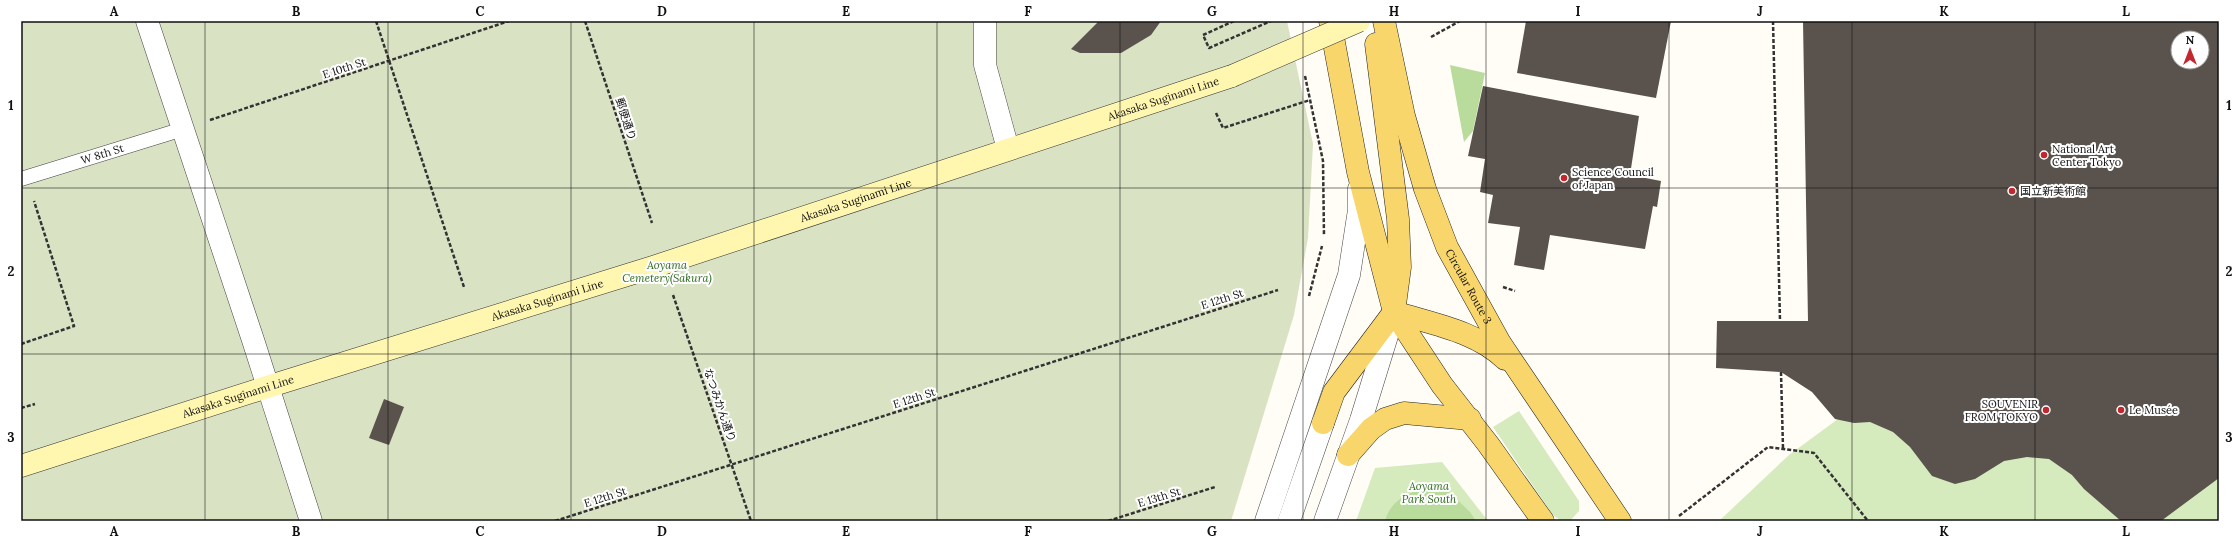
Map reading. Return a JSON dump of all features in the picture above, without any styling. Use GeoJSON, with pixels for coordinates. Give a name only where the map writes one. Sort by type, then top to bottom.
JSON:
{"type":"FeatureCollection","features":[{"type":"Feature","properties":{"kind":"main road"},"geometry":{"type":"LineString","coordinates":[[1330,21],[1358,172],[1394,312],[1442,385],[1470,419],[1542,521]]}},
{"type":"Feature","properties":{"kind":"main road","name":"Akasaka Suginami Line"},"geometry":{"type":"LineString","coordinates":[[21,466],[267,386],[653,267],[1232,76],[1359,21]]}},
{"type":"Feature","properties":{"kind":"main road"},"geometry":{"type":"LineString","coordinates":[[1323,423],[1334,392],[1394,312],[1400,267],[1398,219],[1373,21]]}},
{"type":"Feature","properties":{"kind":"main road","name":"Circular Route 3"},"geometry":{"type":"LineString","coordinates":[[1384,21],[1404,116],[1425,189],[1447,247],[1500,343],[1620,520]]}},
{"type":"Feature","properties":{"kind":"main road"},"geometry":{"type":"LineString","coordinates":[[1394,312],[1474,337],[1493,348],[1523,377]]}},
{"type":"Feature","properties":{"kind":"main road"},"geometry":{"type":"LineString","coordinates":[[1348,454],[1371,429],[1385,419],[1404,413],[1470,419]]}},
{"type":"Feature","properties":{"kind":"street"},"geometry":{"type":"LineString","coordinates":[[147,21],[311,521]]}},
{"type":"Feature","properties":{"kind":"street"},"geometry":{"type":"LineString","coordinates":[[985,21],[985,65],[1008,149]]}},
{"type":"Feature","properties":{"kind":"street"},"geometry":{"type":"LineString","coordinates":[[1266,521],[1349,276],[1359,210],[1358,172]]}},
{"type":"Feature","properties":{"kind":"street"},"geometry":{"type":"LineString","coordinates":[[1325,521],[1394,312]]}},
{"type":"Feature","properties":{"kind":"street"},"geometry":{"type":"LineString","coordinates":[[1289,521],[1323,423]]}},
{"type":"Feature","properties":{"kind":"lane","name":"W 8th St"},"geometry":{"type":"LineString","coordinates":[[24,178],[183,129]]}},
{"type":"Feature","properties":{"kind":"path"},"geometry":{"type":"LineString","coordinates":[[376,21],[464,287]]}},
{"type":"Feature","properties":{"kind":"path","name":"E 10th St"},"geometry":{"type":"LineString","coordinates":[[183,129],[390,62],[509,21]]}},
{"type":"Feature","properties":{"kind":"path","name":"郵便通り"},"geometry":{"type":"LineString","coordinates":[[585,21],[652,223]]}},
{"type":"Feature","properties":{"kind":"path"},"geometry":{"type":"LineString","coordinates":[[1234,21],[1203,35],[1209,48],[1271,21]]}},
{"type":"Feature","properties":{"kind":"path"},"geometry":{"type":"LineString","coordinates":[[1431,37],[1460,21]]}},
{"type":"Feature","properties":{"kind":"path"},"geometry":{"type":"LineString","coordinates":[[1773,21],[1780,321]]}},
{"type":"Feature","properties":{"kind":"path"},"geometry":{"type":"LineString","coordinates":[[1304,72],[1323,161],[1324,239],[1308,299]]}},
{"type":"Feature","properties":{"kind":"path"},"geometry":{"type":"LineString","coordinates":[[1216,114],[1222,128],[1310,100]]}},
{"type":"Feature","properties":{"kind":"path"},"geometry":{"type":"LineString","coordinates":[[21,344],[74,326],[24,178]]}},
{"type":"Feature","properties":{"kind":"path","name":"E 12th St"},"geometry":{"type":"LineString","coordinates":[[555,521],[1278,290]]}},
{"type":"Feature","properties":{"kind":"path","name":"なつみかん通り"},"geometry":{"type":"LineString","coordinates":[[673,295],[751,521]]}},
{"type":"Feature","properties":{"kind":"path"},"geometry":{"type":"LineString","coordinates":[[1781,372],[1783,448]]}},
{"type":"Feature","properties":{"kind":"path"},"geometry":{"type":"LineString","coordinates":[[21,408],[35,404]]}},
{"type":"Feature","properties":{"kind":"path"},"geometry":{"type":"LineString","coordinates":[[1679,516],[1768,447],[1814,453],[1868,521]]}},
{"type":"Feature","properties":{"kind":"path","name":"E 13th St"},"geometry":{"type":"LineString","coordinates":[[1108,521],[1215,487]]}},
{"type":"Feature","properties":{"kind":"green space","name":"Aoyama Cemetery(Sakura)"},"geometry":{"type":"Polygon","coordinates":[[[21,21],[1287,21],[1313,144],[1308,238],[1294,315],[1231,521],[21,521],[21,21]]]}},
{"type":"Feature","properties":{"kind":"green space"},"geometry":{"type":"Polygon","coordinates":[[[1450,65],[1485,73],[1473,131],[1464,142],[1450,65]]]}},
{"type":"Feature","properties":{"kind":"green space"},"geometry":{"type":"Polygon","coordinates":[[[2219,139],[2219,521],[1719,521],[1789,455],[2219,139]]]}},
{"type":"Feature","properties":{"kind":"green space"},"geometry":{"type":"Polygon","coordinates":[[[1519,411],[1579,501],[1579,511],[1570,521],[1560,520],[1553,515],[1493,427],[1519,411]]]}},
{"type":"Feature","properties":{"kind":"green space","name":"Aoyama Park South"},"geometry":{"type":"Polygon","coordinates":[[[1442,462],[1488,521],[1356,521],[1375,468],[1442,462]]]}},
{"type":"Feature","properties":{"kind":"green space"},"geometry":{"type":"Polygon","coordinates":[[[1440,483],[1470,512],[1476,521],[1385,521],[1388,512],[1400,499],[1415,491],[1440,483]]]}},
{"type":"Feature","properties":{"kind":"building"},"geometry":{"type":"Polygon","coordinates":[[[1099,21],[1161,21],[1151,35],[1121,53],[1080,53],[1071,49],[1099,21]]]}},
{"type":"Feature","properties":{"kind":"building"},"geometry":{"type":"Polygon","coordinates":[[[1526,21],[1671,21],[1656,98],[1517,73],[1526,21]]]}},
{"type":"Feature","properties":{"kind":"building","name":"国立新美術館"},"geometry":{"type":"Polygon","coordinates":[[[1803,21],[2219,21],[2219,478],[2161,521],[2121,521],[2084,489],[2072,475],[2049,459],[2027,457],[2004,461],[1975,479],[1955,484],[1932,476],[1910,447],[1893,432],[1870,422],[1854,423],[1835,419],[1812,392],[1781,372],[1716,368],[1717,321],[1808,321],[1803,21]]]}},
{"type":"Feature","properties":{"kind":"building","name":"Science Council of Japan"},"geometry":{"type":"Polygon","coordinates":[[[1483,86],[1639,116],[1630,175],[1661,181],[1657,207],[1653,206],[1645,249],[1550,235],[1544,270],[1514,265],[1520,227],[1488,223],[1493,195],[1480,192],[1485,159],[1468,156],[1483,86]]]}},
{"type":"Feature","properties":{"kind":"building"},"geometry":{"type":"Polygon","coordinates":[[[384,399],[404,407],[389,445],[369,438],[384,399]]]}},
{"type":"Feature","properties":{"kind":"place","name":"National Art Center Tokyo"},"geometry":{"type":"Point","coordinates":[2044,155]}},
{"type":"Feature","properties":{"kind":"place","name":"Science Council of Japan"},"geometry":{"type":"Point","coordinates":[1564,178]}},
{"type":"Feature","properties":{"kind":"place","name":"国立新美術館"},"geometry":{"type":"Point","coordinates":[2012,191]}},
{"type":"Feature","properties":{"kind":"place","name":"SOUVENIR FROM TOKYO"},"geometry":{"type":"Point","coordinates":[2046,410]}},
{"type":"Feature","properties":{"kind":"place","name":"Le Musée"},"geometry":{"type":"Point","coordinates":[2121,410]}}]}
